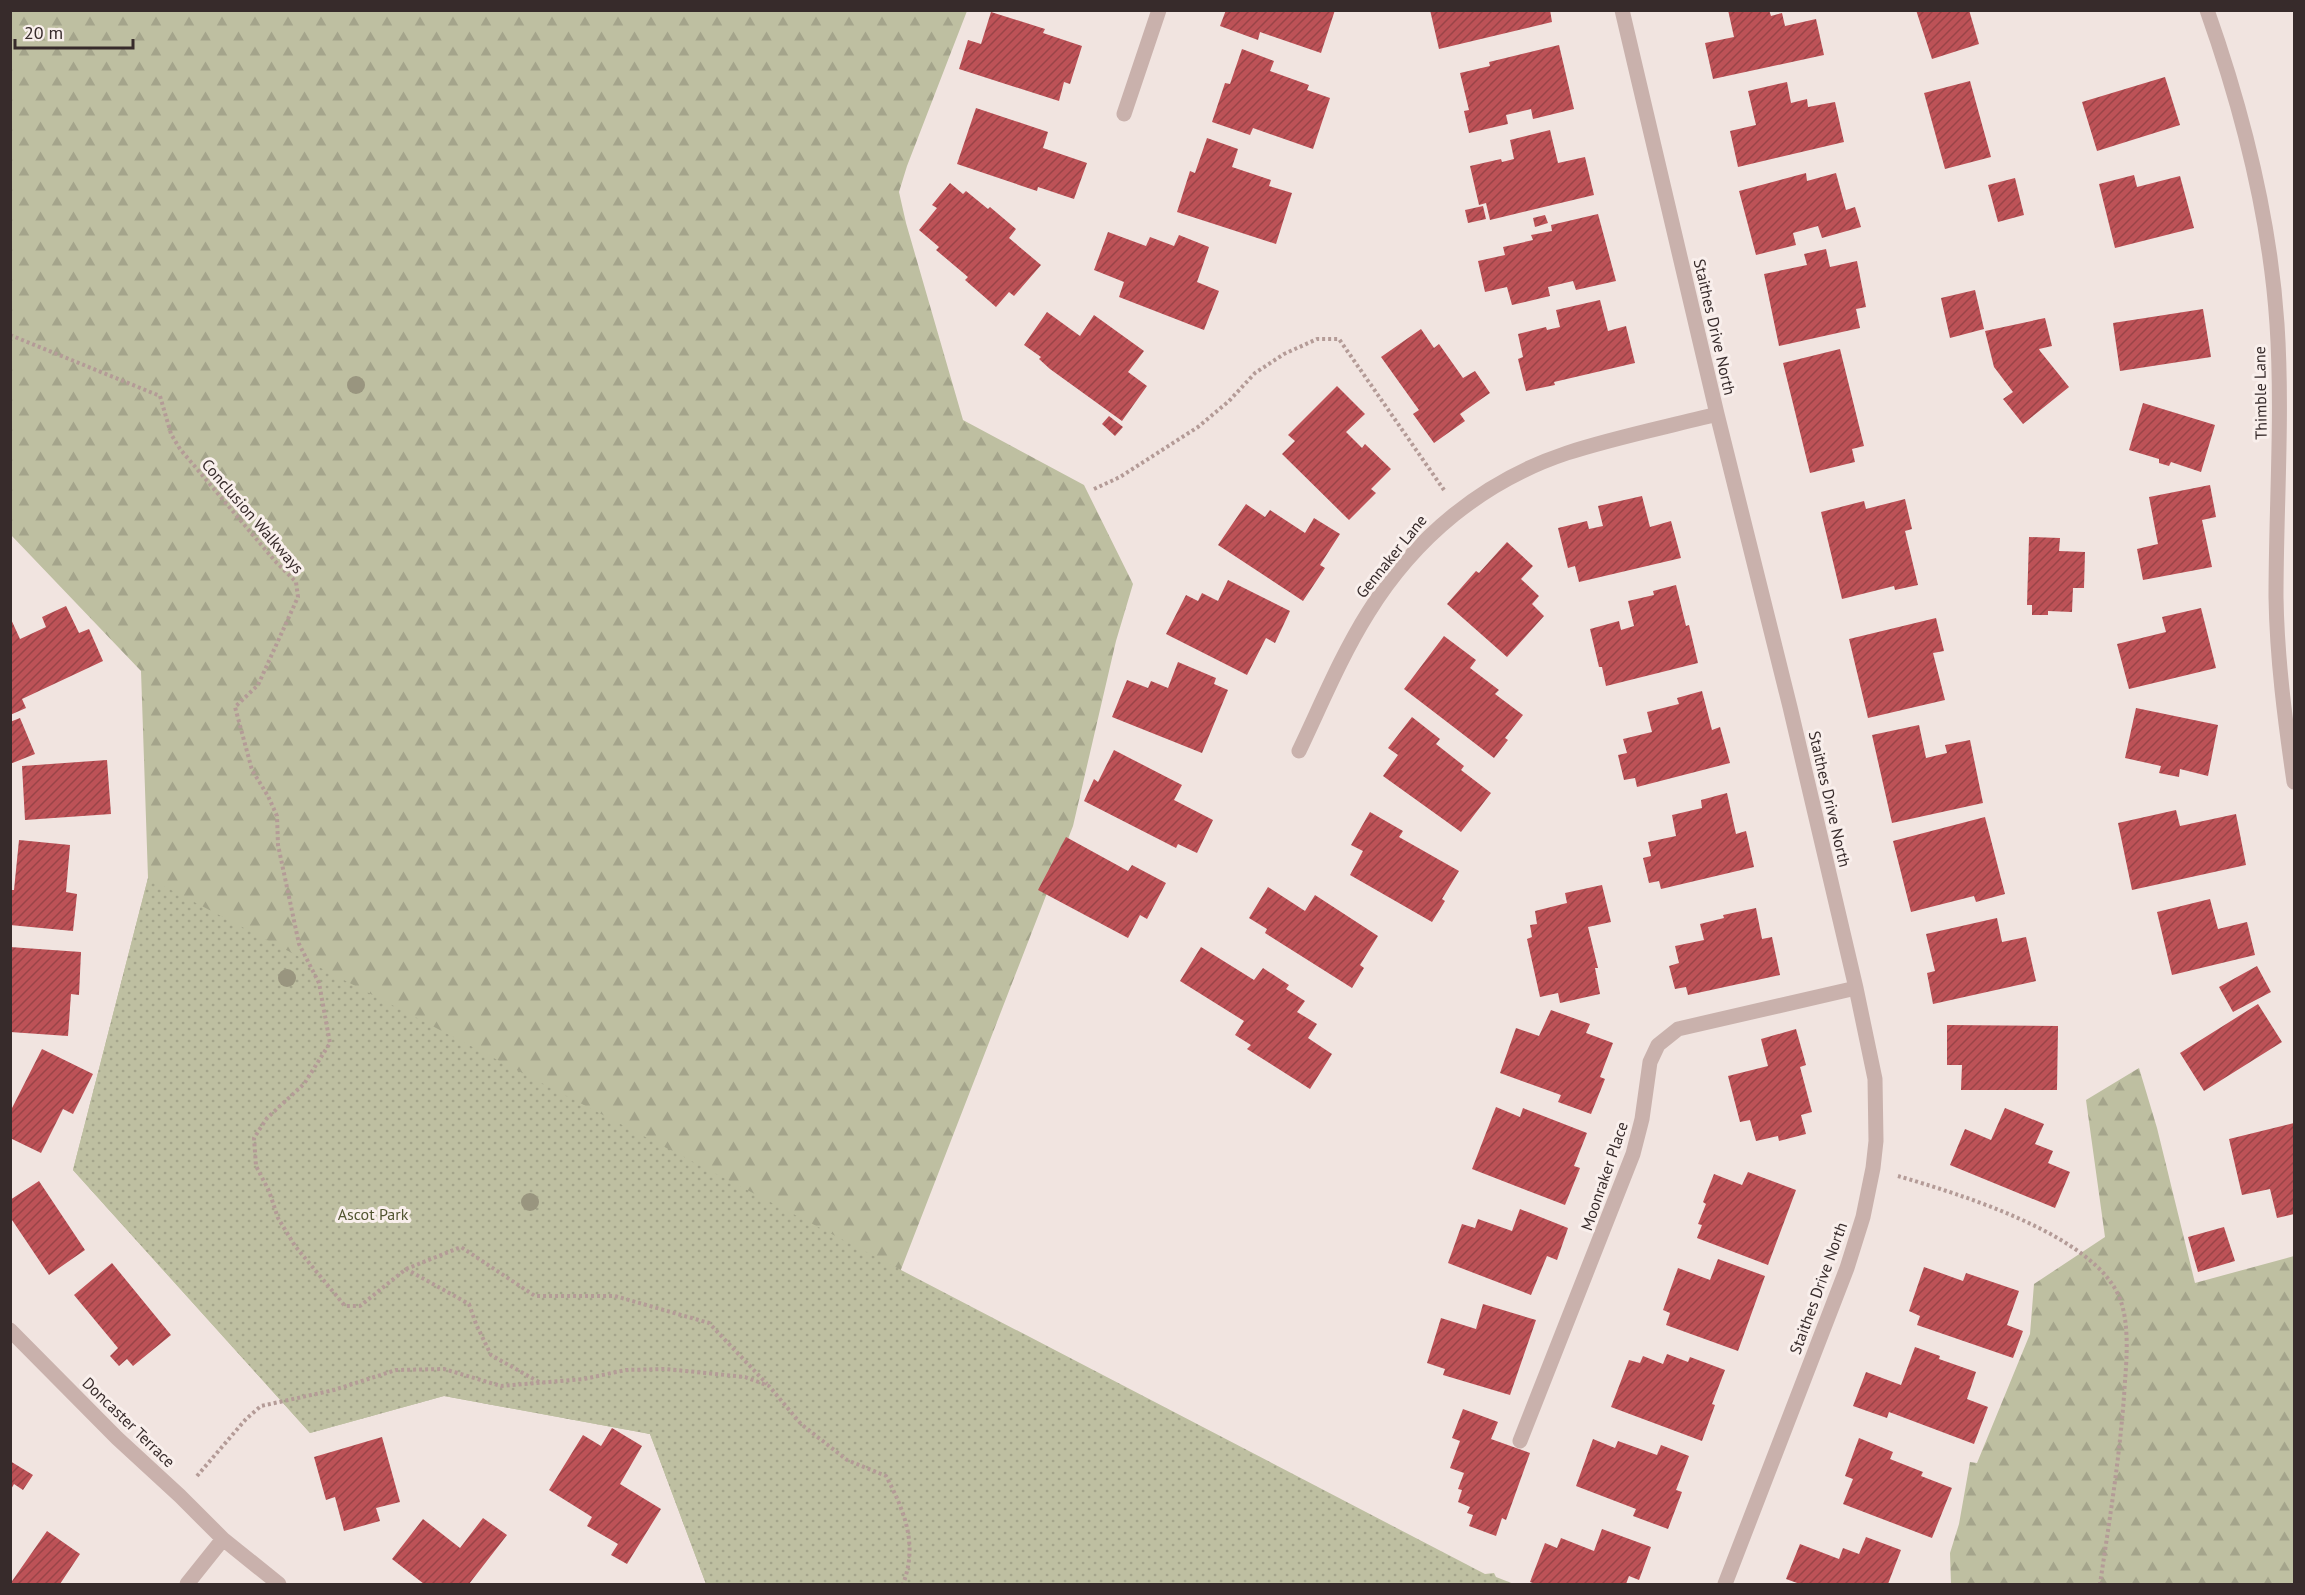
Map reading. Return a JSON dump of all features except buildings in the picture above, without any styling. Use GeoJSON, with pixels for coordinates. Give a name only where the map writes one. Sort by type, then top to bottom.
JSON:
{"type":"FeatureCollection","features":[{"type":"Feature","properties":{"kind":"street"},"geometry":{"type":"LineString","coordinates":[[1124,114],[1159,10]]}},
{"type":"Feature","properties":{"kind":"street","name":"Staithes Drive North"},"geometry":{"type":"LineString","coordinates":[[1622,10],[1717,414],[1787,696],[1856,988],[1875,1079],[1876,1141],[1863,1217],[1847,1268],[1725,1584]]}},
{"type":"Feature","properties":{"kind":"street","name":"Thimble Lane"},"geometry":{"type":"LineString","coordinates":[[2207,10],[2233,87],[2250,153],[2267,247],[2275,312],[2280,394],[2276,598],[2280,687],[2295,782]]}},
{"type":"Feature","properties":{"kind":"street","name":"Gennaker Lane"},"geometry":{"type":"LineString","coordinates":[[1299,751],[1368,613],[1386,586],[1414,552],[1458,510],[1516,474],[1567,453],[1717,414]]}},
{"type":"Feature","properties":{"kind":"street","name":"Moonraker Place"},"geometry":{"type":"LineString","coordinates":[[1520,1442],[1634,1154],[1642,1119],[1650,1062],[1658,1045],[1678,1029],[1856,988]]}},
{"type":"Feature","properties":{"kind":"street","name":"Doncaster Terrace"},"geometry":{"type":"LineString","coordinates":[[10,1330],[117,1438],[223,1539],[279,1584]]}},
{"type":"Feature","properties":{"kind":"street"},"geometry":{"type":"LineString","coordinates":[[187,1584],[223,1539]]}},
{"type":"Feature","properties":{"kind":"path","name":"Conclusion Walkways"},"geometry":{"type":"LineString","coordinates":[[10,335],[160,396],[171,434],[180,449],[275,561],[296,582],[298,597],[258,685],[235,707],[252,770],[277,816],[278,844],[299,944],[319,983],[330,1043],[304,1084],[267,1118],[254,1138],[256,1166],[278,1218],[296,1246],[345,1306],[360,1306],[406,1269],[461,1247],[535,1296],[615,1296],[709,1323],[769,1386],[801,1424],[847,1460],[886,1476],[900,1503],[909,1536],[910,1561],[903,1584]]}},
{"type":"Feature","properties":{"kind":"path"},"geometry":{"type":"LineString","coordinates":[[1094,489],[1120,477],[1198,427],[1229,401],[1256,373],[1284,354],[1317,339],[1339,339],[1458,510]]}},
{"type":"Feature","properties":{"kind":"path"},"geometry":{"type":"LineString","coordinates":[[1872,1168],[1939,1188],[2042,1229],[2085,1255],[2107,1278],[2120,1299],[2128,1344],[2123,1416],[2100,1584]]}},
{"type":"Feature","properties":{"kind":"path"},"geometry":{"type":"LineString","coordinates":[[406,1269],[469,1304],[491,1355],[539,1382]]}},
{"type":"Feature","properties":{"kind":"path"},"geometry":{"type":"LineString","coordinates":[[180,1496],[246,1419],[261,1406],[334,1390],[396,1370],[444,1369],[501,1386],[584,1379],[626,1370],[666,1369],[745,1377],[769,1386]]}},
{"type":"Feature","properties":{"kind":"green space"},"geometry":{"type":"Polygon","coordinates":[[[11,11],[967,11],[899,192],[963,420],[1084,485],[1133,584],[1116,641],[1073,826],[779,1584],[706,1584],[650,1434],[444,1396],[310,1433],[73,1170],[148,878],[141,671],[11,535],[11,11]]]}},
{"type":"Feature","properties":{"kind":"green space","name":"Ascot Park"},"geometry":{"type":"Polygon","coordinates":[[[148,878],[1485,1574],[1494,1573],[1496,1577],[1514,1584],[706,1584],[650,1434],[444,1396],[310,1433],[73,1170],[148,878]]]}},
{"type":"Feature","properties":{"kind":"green space"},"geometry":{"type":"Polygon","coordinates":[[[2139,1068],[2157,1128],[2195,1283],[2294,1256],[2294,1584],[1951,1584],[1950,1553],[1959,1524],[1970,1462],[1977,1463],[2030,1334],[2034,1284],[2105,1237],[2086,1100],[2139,1068]]]}}]}
